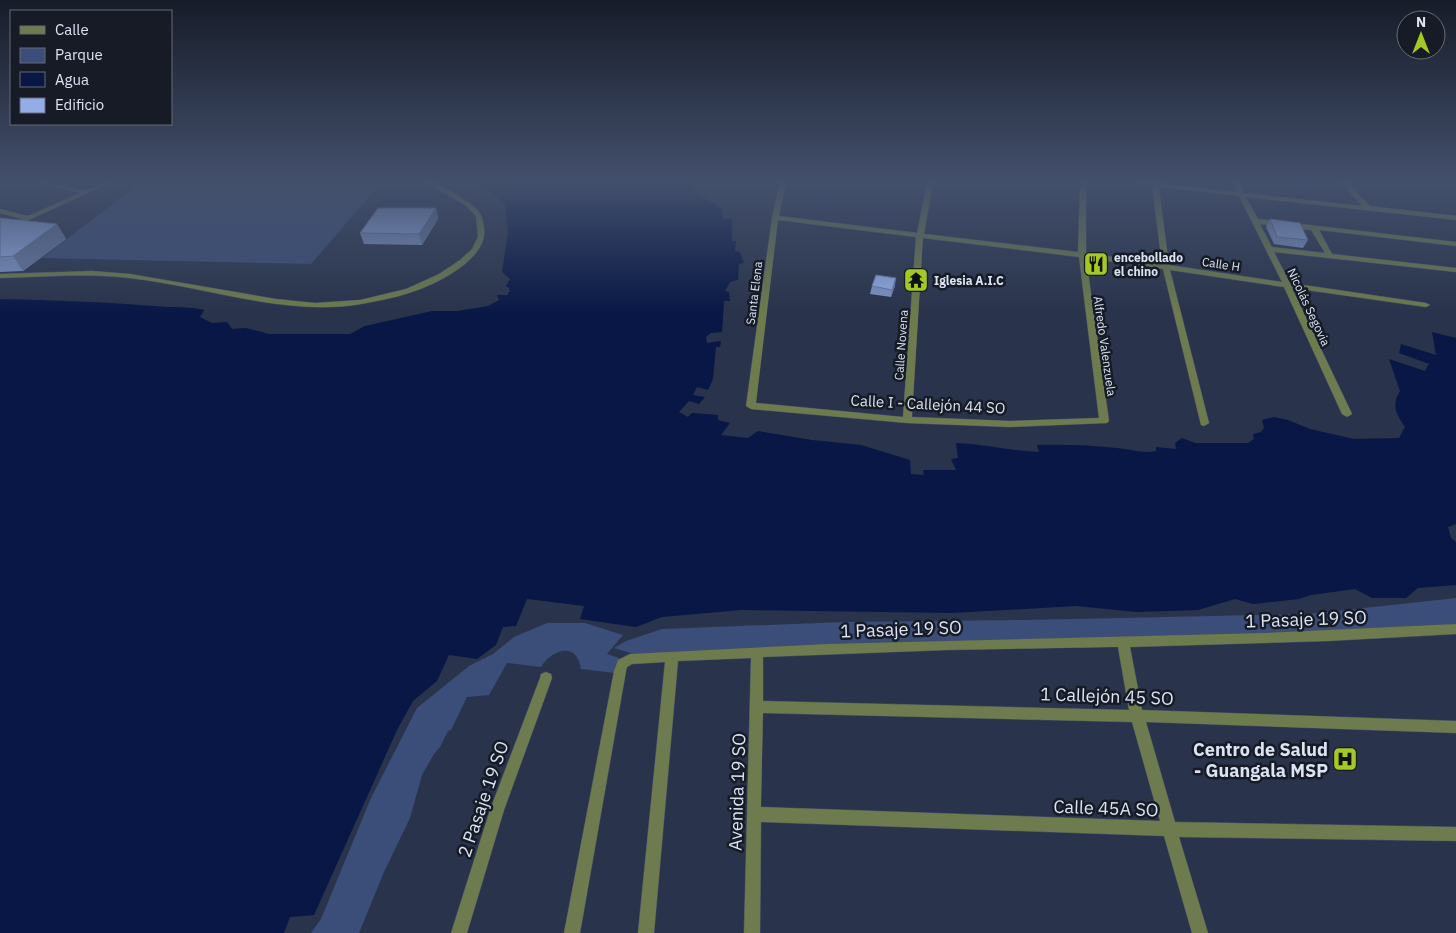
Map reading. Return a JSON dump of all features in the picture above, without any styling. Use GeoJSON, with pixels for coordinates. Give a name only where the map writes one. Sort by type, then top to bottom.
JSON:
{"type":"FeatureCollection","features":[{"type":"Feature","properties":{"kind":"street"},"geometry":{"type":"LineString","coordinates":[[0,276],[92,273],[130,276],[276,301],[315,305],[360,302],[408,290],[442,276],[463,262],[475,250],[482,237],[481,227]]}},
{"type":"Feature","properties":{"kind":"street","name":"Santa Elena"},"geometry":{"type":"LineString","coordinates":[[751,406],[774,227]]}},
{"type":"Feature","properties":{"kind":"street","name":"Calle H"},"geometry":{"type":"LineString","coordinates":[[844,227],[1082,255],[1426,305]]}},
{"type":"Feature","properties":{"kind":"street","name":"Calle Novena"},"geometry":{"type":"LineString","coordinates":[[907,420],[922,227]]}},
{"type":"Feature","properties":{"kind":"street","name":"Alfredo Valenzuela"},"geometry":{"type":"LineString","coordinates":[[1082,227],[1082,255],[1104,421]]}},
{"type":"Feature","properties":{"kind":"street"},"geometry":{"type":"LineString","coordinates":[[1161,227],[1166,268],[1204,423]]}},
{"type":"Feature","properties":{"kind":"street","name":"Nicolás Segovia"},"geometry":{"type":"LineString","coordinates":[[1257,227],[1287,285],[1347,414]]}},
{"type":"Feature","properties":{"kind":"street"},"geometry":{"type":"LineString","coordinates":[[1303,227],[1456,244]]}},
{"type":"Feature","properties":{"kind":"street"},"geometry":{"type":"LineString","coordinates":[[1314,228],[1330,256]]}},
{"type":"Feature","properties":{"kind":"street"},"geometry":{"type":"LineString","coordinates":[[1269,249],[1456,270]]}},
{"type":"Feature","properties":{"kind":"street","name":"Calle I - Callejón 44 SO"},"geometry":{"type":"LineString","coordinates":[[751,406],[907,420],[1010,424],[1104,421]]}},
{"type":"Feature","properties":{"kind":"street","name":"1 Pasaje 19 SO"},"geometry":{"type":"LineString","coordinates":[[572,933],[622,664],[630,659],[946,645],[1284,638],[1456,629]]}},
{"type":"Feature","properties":{"kind":"street"},"geometry":{"type":"LineString","coordinates":[[1123,642],[1137,716],[1200,933]]}},
{"type":"Feature","properties":{"kind":"street","name":"Avenida 19 SO"},"geometry":{"type":"LineString","coordinates":[[752,933],[758,707],[757,652]]}},
{"type":"Feature","properties":{"kind":"street"},"geometry":{"type":"LineString","coordinates":[[646,933],[672,656]]}},
{"type":"Feature","properties":{"kind":"street","name":"2 Pasaje 19 SO"},"geometry":{"type":"LineString","coordinates":[[459,933],[497,810],[546,678]]}},
{"type":"Feature","properties":{"kind":"street","name":"1 Callejón 45 SO"},"geometry":{"type":"LineString","coordinates":[[758,707],[1137,716],[1456,727]]}},
{"type":"Feature","properties":{"kind":"street","name":"Calle 45A SO"},"geometry":{"type":"LineString","coordinates":[[754,814],[1169,828],[1456,834]]}},
{"type":"Feature","properties":{"kind":"green space"},"geometry":{"type":"Polygon","coordinates":[[[83,227],[343,227],[311,264],[42,258],[83,227]]]}},
{"type":"Feature","properties":{"kind":"green space"},"geometry":{"type":"Polygon","coordinates":[[[1456,598],[1456,623],[1448,625],[1280,634],[634,654],[614,648],[626,641],[662,629],[844,622],[1308,614],[1456,598]]]}},
{"type":"Feature","properties":{"kind":"green space"},"geometry":{"type":"Polygon","coordinates":[[[547,623],[585,623],[623,635],[607,654],[619,658],[615,673],[581,669],[575,654],[569,651],[557,652],[541,667],[507,663],[489,695],[467,697],[451,730],[448,731],[422,775],[410,818],[384,872],[359,933],[311,933],[321,919],[371,798],[417,708],[469,666],[493,654],[514,637],[547,623]]]}},
{"type":"Feature","properties":{"kind":"water"},"geometry":{"type":"Polygon","coordinates":[[[507,227],[732,227],[732,241],[736,241],[735,251],[740,252],[744,263],[739,264],[738,280],[730,282],[725,291],[729,292],[730,301],[724,301],[722,332],[711,333],[706,337],[707,343],[721,341],[720,347],[716,347],[713,379],[708,390],[697,387],[693,395],[705,397],[699,404],[689,401],[679,412],[688,417],[692,413],[718,415],[718,420],[730,423],[721,435],[748,438],[758,431],[812,440],[861,445],[910,460],[911,474],[924,475],[923,470],[956,470],[951,459],[958,458],[956,443],[1039,452],[1037,445],[1097,446],[1151,452],[1156,451],[1156,447],[1176,449],[1175,443],[1182,438],[1195,443],[1248,443],[1254,439],[1253,434],[1261,432],[1264,428],[1262,420],[1274,417],[1288,420],[1310,429],[1354,439],[1399,438],[1405,427],[1399,418],[1395,405],[1400,391],[1389,359],[1425,371],[1429,364],[1399,353],[1401,344],[1436,355],[1432,332],[1456,338],[1456,524],[1448,527],[1451,538],[1456,542],[1456,585],[1418,588],[1406,598],[1372,598],[1355,589],[1311,595],[1299,599],[1253,604],[1235,599],[1198,610],[1137,612],[1076,606],[952,613],[741,610],[662,617],[636,627],[580,619],[584,606],[527,599],[516,626],[503,627],[496,645],[477,659],[449,655],[437,681],[413,701],[397,730],[314,915],[290,917],[284,933],[0,933],[0,299],[97,302],[198,309],[204,310],[200,317],[212,323],[227,322],[232,329],[246,328],[269,334],[350,334],[365,326],[432,311],[457,311],[488,306],[499,300],[497,295],[507,295],[510,291],[506,286],[510,279],[502,272],[507,227]]]}},
{"type":"Feature","properties":{"kind":"building"},"geometry":{"type":"Polygon","coordinates":[[[0,227],[54,227],[13,256],[0,257],[0,227]]]}},
{"type":"Feature","properties":{"kind":"building"},"geometry":{"type":"Polygon","coordinates":[[[365,227],[424,227],[419,234],[360,233],[365,227]]]}},
{"type":"Feature","properties":{"kind":"building"},"geometry":{"type":"Polygon","coordinates":[[[1273,227],[1302,227],[1308,240],[1277,237],[1273,227]]]}},
{"type":"Feature","properties":{"kind":"building"},"geometry":{"type":"Polygon","coordinates":[[[876,275],[896,278],[892,290],[872,286],[876,275]]]}},
{"type":"Feature","properties":{"kind":"place","name":"encebollado el chino"},"geometry":{"type":"Point","coordinates":[1096,264]}},
{"type":"Feature","properties":{"kind":"place","name":"Iglesia A.I.C"},"geometry":{"type":"Point","coordinates":[916,280]}},
{"type":"Feature","properties":{"kind":"place","name":"Centro de Salud - Guangala MSP"},"geometry":{"type":"Point","coordinates":[1345,759]}}]}
